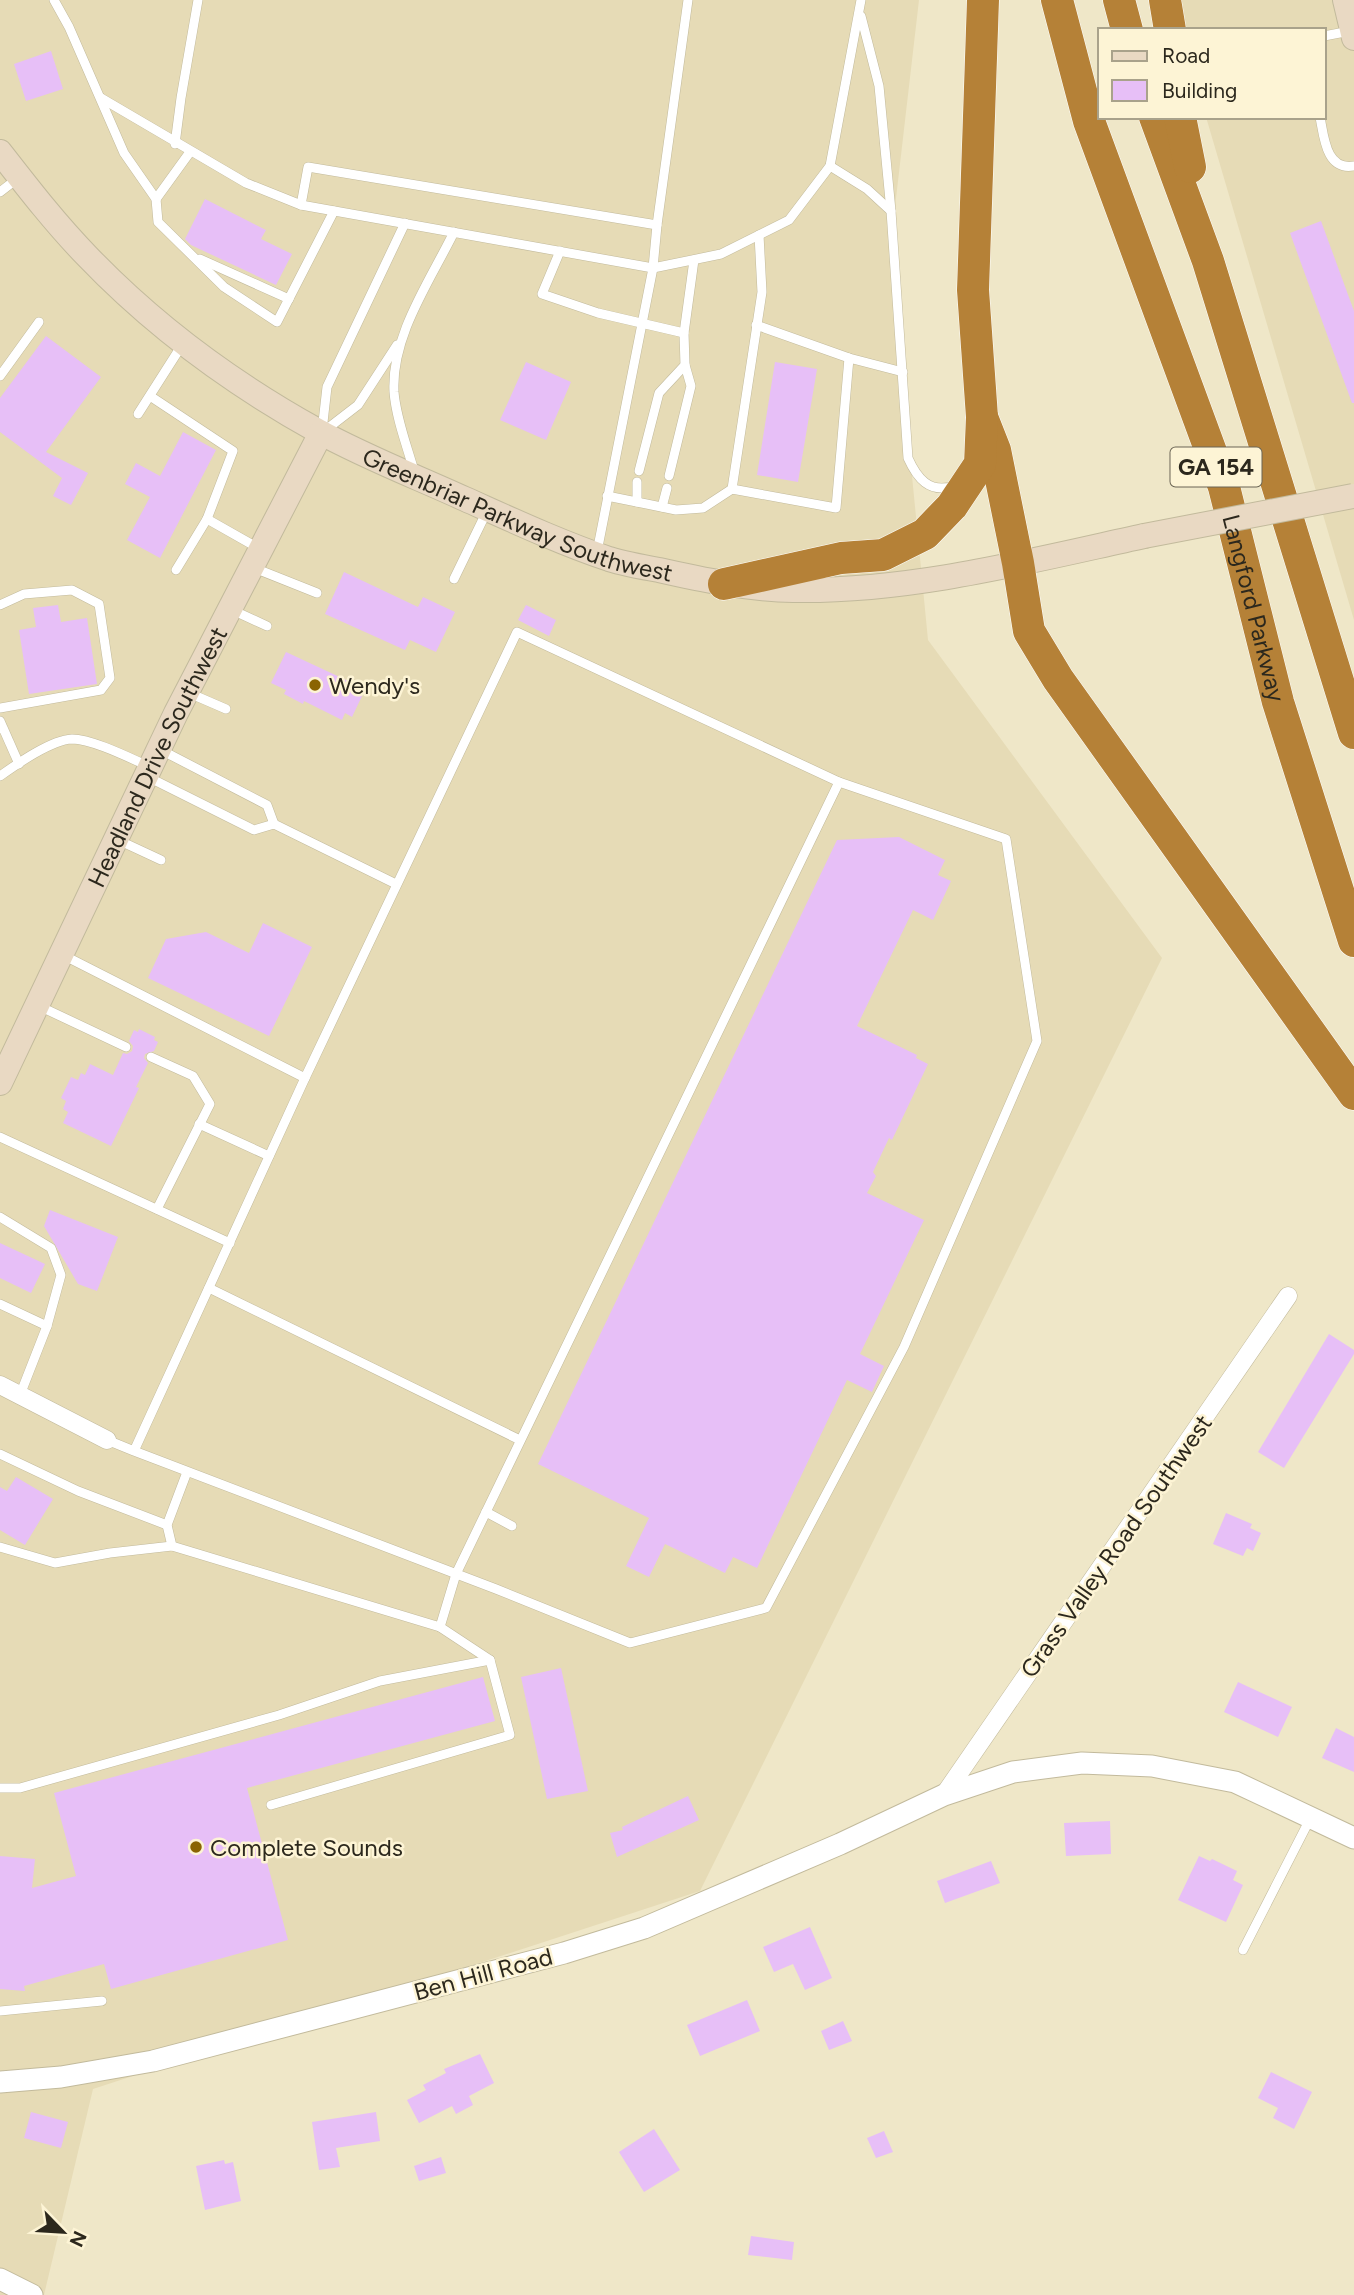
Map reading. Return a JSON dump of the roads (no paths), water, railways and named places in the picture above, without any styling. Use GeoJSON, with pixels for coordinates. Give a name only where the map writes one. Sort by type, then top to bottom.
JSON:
{"type":"FeatureCollection","features":[{"type":"Feature","properties":{"kind":"highway"},"geometry":{"type":"LineString","coordinates":[[724,584],[841,558],[883,555],[925,534],[952,506],[980,464],[982,417],[973,290],[983,0]]}},
{"type":"Feature","properties":{"kind":"highway","name":"Langford Parkway"},"geometry":{"type":"LineString","coordinates":[[1057,0],[1089,121],[1224,487],[1278,702],[1354,941]]}},
{"type":"Feature","properties":{"kind":"highway"},"geometry":{"type":"LineString","coordinates":[[1119,0],[1126,28]]}},
{"type":"Feature","properties":{"kind":"highway"},"geometry":{"type":"LineString","coordinates":[[1165,0],[1170,28]]}},
{"type":"Feature","properties":{"kind":"highway","name":"GA 154"},"geometry":{"type":"LineString","coordinates":[[1156,119],[1208,261],[1354,733]]}},
{"type":"Feature","properties":{"kind":"highway"},"geometry":{"type":"LineString","coordinates":[[1180,119],[1208,261]]}},
{"type":"Feature","properties":{"kind":"highway"},"geometry":{"type":"LineString","coordinates":[[982,417],[995,450],[1029,631],[1058,679],[1354,1094]]}},
{"type":"Feature","properties":{"kind":"main road"},"geometry":{"type":"LineString","coordinates":[[1345,0],[1353,35]]}},
{"type":"Feature","properties":{"kind":"main road","name":"Greenbriar Parkway Southwest"},"geometry":{"type":"LineString","coordinates":[[0,152],[10,184],[44,208],[88,257],[147,313],[252,392],[321,433],[537,532],[612,560],[724,584],[793,590],[895,585],[1353,496]]}},
{"type":"Feature","properties":{"kind":"main road","name":"Headland Drive Southwest"},"geometry":{"type":"LineString","coordinates":[[0,1083],[187,692],[321,433]]}},
{"type":"Feature","properties":{"kind":"street","name":"Grass Valley Road Southwest"},"geometry":{"type":"LineString","coordinates":[[944,1795],[1288,1296]]}},
{"type":"Feature","properties":{"kind":"street"},"geometry":{"type":"LineString","coordinates":[[0,1385],[107,1440]]}},
{"type":"Feature","properties":{"kind":"street","name":"Ben Hill Road"},"geometry":{"type":"LineString","coordinates":[[0,2082],[61,2077],[153,2061],[564,1953],[644,1928],[840,1844],[944,1795],[1013,1772],[1082,1763],[1152,1766],[1235,1782],[1354,1838]]}},
{"type":"Feature","properties":{"kind":"street"},"geometry":{"type":"LineString","coordinates":[[0,2279],[32,2295]]}},
{"type":"Feature","properties":{"kind":"lane"},"geometry":{"type":"LineString","coordinates":[[54,0],[69,27],[124,153],[156,199],[158,222],[224,287],[277,322],[334,211]]}},
{"type":"Feature","properties":{"kind":"lane"},"geometry":{"type":"LineString","coordinates":[[176,144],[198,0]]}},
{"type":"Feature","properties":{"kind":"lane"},"geometry":{"type":"LineString","coordinates":[[596,554],[653,268],[656,225],[688,0]]}},
{"type":"Feature","properties":{"kind":"lane"},"geometry":{"type":"LineString","coordinates":[[101,98],[246,183],[301,205],[653,268],[721,254],[789,220],[830,166],[861,0]]}},
{"type":"Feature","properties":{"kind":"lane"},"geometry":{"type":"LineString","coordinates":[[860,10],[879,86],[891,211],[908,458],[917,478],[931,485],[949,488],[972,478]]}},
{"type":"Feature","properties":{"kind":"lane"},"geometry":{"type":"LineString","coordinates":[[1326,36],[1353,35]]}},
{"type":"Feature","properties":{"kind":"lane"},"geometry":{"type":"LineString","coordinates":[[1320,119],[1329,155],[1342,166],[1354,166]]}},
{"type":"Feature","properties":{"kind":"lane"},"geometry":{"type":"LineString","coordinates":[[156,199],[190,152]]}},
{"type":"Feature","properties":{"kind":"lane"},"geometry":{"type":"LineString","coordinates":[[830,166],[867,189],[891,211]]}},
{"type":"Feature","properties":{"kind":"lane"},"geometry":{"type":"LineString","coordinates":[[301,205],[308,167],[656,225]]}},
{"type":"Feature","properties":{"kind":"lane"},"geometry":{"type":"LineString","coordinates":[[321,433],[327,387],[405,223]]}},
{"type":"Feature","properties":{"kind":"lane"},"geometry":{"type":"LineString","coordinates":[[321,433],[358,405],[400,341],[454,232]]}},
{"type":"Feature","properties":{"kind":"lane"},"geometry":{"type":"LineString","coordinates":[[733,489],[762,292],[759,235]]}},
{"type":"Feature","properties":{"kind":"lane"},"geometry":{"type":"LineString","coordinates":[[560,251],[542,294],[642,325],[684,333]]}},
{"type":"Feature","properties":{"kind":"lane"},"geometry":{"type":"LineString","coordinates":[[192,255],[289,299]]}},
{"type":"Feature","properties":{"kind":"lane"},"geometry":{"type":"LineString","coordinates":[[669,476],[691,386],[685,365],[684,333],[694,260]]}},
{"type":"Feature","properties":{"kind":"lane"},"geometry":{"type":"LineString","coordinates":[[0,376],[39,322]]}},
{"type":"Feature","properties":{"kind":"lane"},"geometry":{"type":"LineString","coordinates":[[756,325],[849,358],[903,372]]}},
{"type":"Feature","properties":{"kind":"lane"},"geometry":{"type":"LineString","coordinates":[[400,341],[394,394],[415,476]]}},
{"type":"Feature","properties":{"kind":"lane"},"geometry":{"type":"LineString","coordinates":[[138,414],[183,342]]}},
{"type":"Feature","properties":{"kind":"lane"},"geometry":{"type":"LineString","coordinates":[[607,496],[676,510],[703,508],[733,489],[836,508],[849,358]]}},
{"type":"Feature","properties":{"kind":"lane"},"geometry":{"type":"LineString","coordinates":[[639,471],[659,393],[685,365]]}},
{"type":"Feature","properties":{"kind":"lane"},"geometry":{"type":"LineString","coordinates":[[150,396],[233,451],[206,519],[176,570]]}},
{"type":"Feature","properties":{"kind":"lane"},"geometry":{"type":"LineString","coordinates":[[637,482],[637,502]]}},
{"type":"Feature","properties":{"kind":"lane"},"geometry":{"type":"LineString","coordinates":[[662,507],[667,488]]}},
{"type":"Feature","properties":{"kind":"lane"},"geometry":{"type":"LineString","coordinates":[[454,579],[488,509]]}},
{"type":"Feature","properties":{"kind":"lane"},"geometry":{"type":"LineString","coordinates":[[206,519],[256,558],[317,593]]}},
{"type":"Feature","properties":{"kind":"lane"},"geometry":{"type":"LineString","coordinates":[[0,605],[24,594],[72,590],[99,604],[110,678],[102,690],[0,708]]}},
{"type":"Feature","properties":{"kind":"lane"},"geometry":{"type":"LineString","coordinates":[[230,609],[267,626]]}},
{"type":"Feature","properties":{"kind":"lane"},"geometry":{"type":"LineString","coordinates":[[107,1440],[134,1451],[187,1472],[456,1574],[630,1643],[766,1608],[904,1348],[1037,1041],[1006,839],[839,782],[517,632],[305,1078],[134,1451]]}},
{"type":"Feature","properties":{"kind":"lane"},"geometry":{"type":"LineString","coordinates":[[187,692],[226,709]]}},
{"type":"Feature","properties":{"kind":"lane"},"geometry":{"type":"LineString","coordinates":[[0,721],[19,764]]}},
{"type":"Feature","properties":{"kind":"lane"},"geometry":{"type":"LineString","coordinates":[[0,776],[37,751],[71,739],[113,750],[267,805],[274,824]]}},
{"type":"Feature","properties":{"kind":"lane"},"geometry":{"type":"LineString","coordinates":[[152,764],[254,830],[274,824],[396,884]]}},
{"type":"Feature","properties":{"kind":"lane"},"geometry":{"type":"LineString","coordinates":[[440,1627],[456,1574],[839,782]]}},
{"type":"Feature","properties":{"kind":"lane"},"geometry":{"type":"LineString","coordinates":[[116,839],[161,860]]}},
{"type":"Feature","properties":{"kind":"lane"},"geometry":{"type":"LineString","coordinates":[[61,955],[305,1078]]}},
{"type":"Feature","properties":{"kind":"lane"},"geometry":{"type":"LineString","coordinates":[[37,1006],[126,1047]]}},
{"type":"Feature","properties":{"kind":"lane"},"geometry":{"type":"LineString","coordinates":[[150,1057],[192,1076],[210,1104],[157,1209]]}},
{"type":"Feature","properties":{"kind":"lane"},"geometry":{"type":"LineString","coordinates":[[199,1125],[269,1156]]}},
{"type":"Feature","properties":{"kind":"lane"},"geometry":{"type":"LineString","coordinates":[[0,1137],[230,1243]]}},
{"type":"Feature","properties":{"kind":"lane"},"geometry":{"type":"LineString","coordinates":[[0,1217],[51,1248],[61,1275],[47,1326],[20,1395]]}},
{"type":"Feature","properties":{"kind":"lane"},"geometry":{"type":"LineString","coordinates":[[209,1288],[520,1440]]}},
{"type":"Feature","properties":{"kind":"lane"},"geometry":{"type":"LineString","coordinates":[[0,1304],[47,1326]]}},
{"type":"Feature","properties":{"kind":"lane"},"geometry":{"type":"LineString","coordinates":[[0,1454],[78,1491],[167,1525]]}},
{"type":"Feature","properties":{"kind":"lane"},"geometry":{"type":"LineString","coordinates":[[172,1546],[167,1525],[187,1472]]}},
{"type":"Feature","properties":{"kind":"lane"},"geometry":{"type":"LineString","coordinates":[[486,1512],[512,1526]]}},
{"type":"Feature","properties":{"kind":"lane"},"geometry":{"type":"LineString","coordinates":[[0,1548],[55,1563],[172,1546],[440,1627],[490,1660],[510,1735],[271,1805]]}},
{"type":"Feature","properties":{"kind":"lane"},"geometry":{"type":"LineString","coordinates":[[0,1788],[20,1788],[271,1717],[380,1681],[490,1660]]}},
{"type":"Feature","properties":{"kind":"lane"},"geometry":{"type":"LineString","coordinates":[[1243,1951],[1311,1818]]}},
{"type":"Feature","properties":{"kind":"lane"},"geometry":{"type":"LineString","coordinates":[[0,2011],[102,2001]]}},
{"type":"Feature","properties":{"kind":"place","name":"Wendy's"},"geometry":{"type":"Point","coordinates":[315,685]}},
{"type":"Feature","properties":{"kind":"place","name":"Complete Sounds"},"geometry":{"type":"Point","coordinates":[196,1847]}}]}
